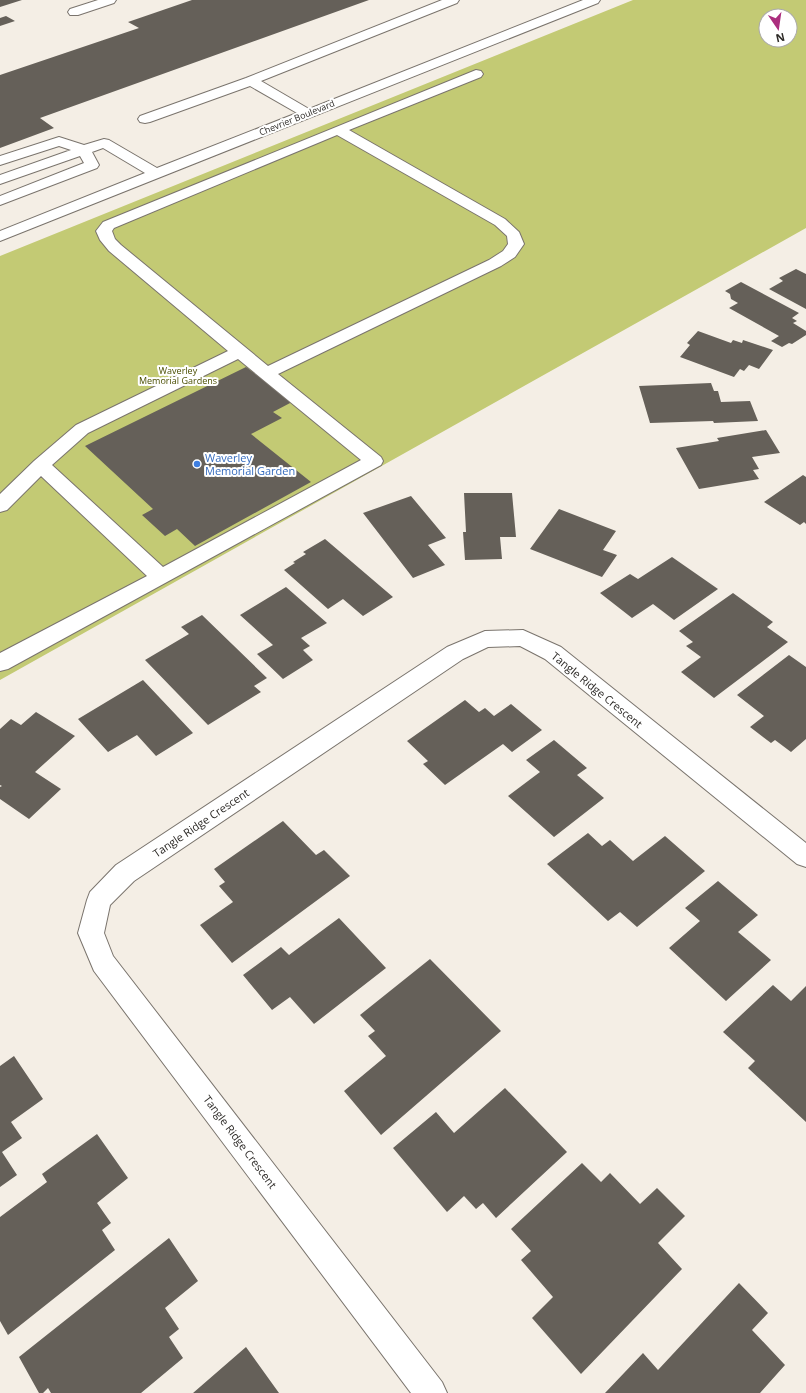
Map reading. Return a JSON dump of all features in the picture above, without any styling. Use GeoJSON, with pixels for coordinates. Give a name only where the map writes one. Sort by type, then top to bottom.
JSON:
{"type":"FeatureCollection","features":[{"type":"Feature","properties":{"kind":"street"},"geometry":{"type":"LineString","coordinates":[[74,12],[110,0]]}},
{"type":"Feature","properties":{"kind":"street"},"geometry":{"type":"LineString","coordinates":[[145,119],[251,81],[453,0]]}},
{"type":"Feature","properties":{"kind":"street","name":"Chevrier Boulevard"},"geometry":{"type":"LineString","coordinates":[[3,231],[156,174],[594,0]]}},
{"type":"Feature","properties":{"kind":"street"},"geometry":{"type":"LineString","coordinates":[[0,663],[161,577],[374,460],[240,352],[115,248],[108,240],[104,231],[108,225],[476,74]]}},
{"type":"Feature","properties":{"kind":"street"},"geometry":{"type":"LineString","coordinates":[[251,81],[308,114]]}},
{"type":"Feature","properties":{"kind":"street"},"geometry":{"type":"LineString","coordinates":[[267,373],[495,263],[509,254],[516,244],[514,235],[500,222],[338,130]]}},
{"type":"Feature","properties":{"kind":"street"},"geometry":{"type":"LineString","coordinates":[[0,162],[59,142],[84,150],[92,166],[0,201]]}},
{"type":"Feature","properties":{"kind":"street"},"geometry":{"type":"LineString","coordinates":[[0,180],[104,143],[156,174]]}},
{"type":"Feature","properties":{"kind":"street"},"geometry":{"type":"LineString","coordinates":[[0,505],[41,465],[82,429],[240,352]]}},
{"type":"Feature","properties":{"kind":"street"},"geometry":{"type":"LineString","coordinates":[[41,465],[161,577]]}},
{"type":"Feature","properties":{"kind":"street","name":"Tangle Ridge Crescent"},"geometry":{"type":"LineString","coordinates":[[431,1393],[103,963],[91,933],[99,900],[125,873],[456,653],[485,639],[523,638],[553,653],[806,858]]}},
{"type":"Feature","properties":{"kind":"green space","name":"Waverley Memorial Gardens"},"geometry":{"type":"Polygon","coordinates":[[[633,0],[806,0],[806,228],[0,680],[0,256],[633,0]]]}},
{"type":"Feature","properties":{"kind":"building"},"geometry":{"type":"Polygon","coordinates":[[[0,0],[22,0],[0,7],[0,0]]]}},
{"type":"Feature","properties":{"kind":"building"},"geometry":{"type":"Polygon","coordinates":[[[192,0],[369,0],[40,118],[54,128],[0,148],[0,75],[139,28],[128,22],[192,0]]]}},
{"type":"Feature","properties":{"kind":"building"},"geometry":{"type":"Polygon","coordinates":[[[6,16],[15,21],[0,26],[0,18],[6,16]]]}},
{"type":"Feature","properties":{"kind":"building"},"geometry":{"type":"Polygon","coordinates":[[[796,269],[806,274],[806,309],[769,289],[783,281],[779,278],[796,269]]]}},
{"type":"Feature","properties":{"kind":"building"},"geometry":{"type":"Polygon","coordinates":[[[741,282],[799,313],[792,318],[797,321],[793,323],[806,331],[806,335],[792,344],[789,343],[782,347],[771,341],[779,336],[729,308],[738,303],[731,299],[730,294],[725,291],[741,282]]]}},
{"type":"Feature","properties":{"kind":"building"},"geometry":{"type":"Polygon","coordinates":[[[698,331],[731,343],[733,340],[742,343],[743,340],[773,350],[759,369],[749,365],[744,371],[740,369],[734,377],[680,357],[690,345],[687,343],[698,331]]]}},
{"type":"Feature","properties":{"kind":"building","name":"Waverley Memorial Garden"},"geometry":{"type":"Polygon","coordinates":[[[246,367],[292,402],[273,412],[282,418],[251,434],[311,482],[195,546],[177,529],[165,536],[142,515],[153,509],[85,446],[246,367]]]}},
{"type":"Feature","properties":{"kind":"building"},"geometry":{"type":"Polygon","coordinates":[[[711,383],[714,391],[718,391],[721,402],[750,401],[758,421],[650,423],[639,386],[711,383]]]}},
{"type":"Feature","properties":{"kind":"building"},"geometry":{"type":"Polygon","coordinates":[[[766,430],[780,453],[752,457],[759,469],[753,470],[759,479],[699,489],[676,448],[719,441],[717,438],[766,430]]]}},
{"type":"Feature","properties":{"kind":"building"},"geometry":{"type":"Polygon","coordinates":[[[803,475],[806,477],[806,524],[804,522],[800,525],[764,502],[803,475]]]}},
{"type":"Feature","properties":{"kind":"building"},"geometry":{"type":"Polygon","coordinates":[[[464,493],[512,493],[516,537],[500,537],[502,559],[465,560],[463,532],[466,532],[464,493]]]}},
{"type":"Feature","properties":{"kind":"building"},"geometry":{"type":"Polygon","coordinates":[[[411,496],[446,538],[428,545],[445,565],[413,578],[363,513],[411,496]]]}},
{"type":"Feature","properties":{"kind":"building"},"geometry":{"type":"Polygon","coordinates":[[[559,509],[616,531],[603,550],[617,555],[602,577],[530,549],[559,509]]]}},
{"type":"Feature","properties":{"kind":"building"},"geometry":{"type":"Polygon","coordinates":[[[325,539],[393,597],[363,616],[343,599],[328,609],[284,570],[306,554],[303,552],[325,539]]]}},
{"type":"Feature","properties":{"kind":"building"},"geometry":{"type":"Polygon","coordinates":[[[672,557],[718,589],[674,620],[653,604],[632,618],[600,593],[630,574],[638,579],[672,557]]]}},
{"type":"Feature","properties":{"kind":"building"},"geometry":{"type":"Polygon","coordinates":[[[286,587],[327,623],[301,638],[310,646],[303,650],[313,660],[283,679],[257,654],[273,645],[240,615],[286,587]]]}},
{"type":"Feature","properties":{"kind":"building"},"geometry":{"type":"Polygon","coordinates":[[[733,593],[773,622],[767,627],[788,642],[714,698],[681,672],[701,657],[686,646],[693,642],[679,631],[733,593]]]}},
{"type":"Feature","properties":{"kind":"building"},"geometry":{"type":"Polygon","coordinates":[[[202,615],[267,678],[254,686],[261,692],[208,725],[145,660],[189,634],[181,627],[202,615]]]}},
{"type":"Feature","properties":{"kind":"building"},"geometry":{"type":"Polygon","coordinates":[[[789,655],[806,667],[806,739],[791,752],[775,740],[771,743],[750,727],[764,716],[737,695],[789,655]]]}},
{"type":"Feature","properties":{"kind":"building"},"geometry":{"type":"Polygon","coordinates":[[[143,680],[193,733],[156,756],[137,735],[108,752],[78,719],[143,680]]]}},
{"type":"Feature","properties":{"kind":"building"},"geometry":{"type":"Polygon","coordinates":[[[465,700],[479,712],[485,708],[494,716],[511,704],[542,730],[512,752],[503,744],[445,785],[423,764],[428,761],[407,741],[465,700]]]}},
{"type":"Feature","properties":{"kind":"building"},"geometry":{"type":"Polygon","coordinates":[[[36,712],[75,736],[35,772],[61,789],[29,819],[0,799],[0,787],[2,786],[0,785],[0,729],[11,719],[21,725],[36,712]]]}},
{"type":"Feature","properties":{"kind":"building"},"geometry":{"type":"Polygon","coordinates":[[[554,740],[587,768],[577,775],[604,798],[554,837],[508,796],[540,772],[526,760],[554,740]]]}},
{"type":"Feature","properties":{"kind":"building"},"geometry":{"type":"Polygon","coordinates":[[[283,821],[316,855],[324,850],[350,876],[232,963],[200,925],[233,902],[219,886],[225,882],[214,869],[283,821]]]}},
{"type":"Feature","properties":{"kind":"building"},"geometry":{"type":"Polygon","coordinates":[[[588,833],[602,846],[610,840],[633,861],[665,836],[705,871],[637,927],[620,912],[608,921],[547,864],[588,833]]]}},
{"type":"Feature","properties":{"kind":"building"},"geometry":{"type":"Polygon","coordinates":[[[718,881],[758,915],[738,932],[771,960],[726,1001],[669,948],[700,921],[685,908],[718,881]]]}},
{"type":"Feature","properties":{"kind":"building"},"geometry":{"type":"Polygon","coordinates":[[[339,918],[386,968],[314,1024],[290,997],[272,1010],[243,975],[281,947],[289,955],[339,918]]]}},
{"type":"Feature","properties":{"kind":"building"},"geometry":{"type":"Polygon","coordinates":[[[430,959],[501,1031],[381,1135],[344,1091],[386,1056],[368,1036],[375,1031],[360,1015],[430,959]]]}},
{"type":"Feature","properties":{"kind":"building"},"geometry":{"type":"Polygon","coordinates":[[[773,985],[791,1001],[806,986],[806,1122],[748,1068],[755,1061],[723,1032],[773,985]]]}},
{"type":"Feature","properties":{"kind":"building"},"geometry":{"type":"Polygon","coordinates":[[[14,1056],[43,1099],[11,1122],[22,1138],[2,1152],[17,1175],[0,1187],[0,1066],[14,1056]]]}},
{"type":"Feature","properties":{"kind":"building"},"geometry":{"type":"Polygon","coordinates":[[[505,1088],[567,1152],[496,1218],[483,1203],[476,1209],[464,1196],[447,1212],[393,1148],[436,1112],[454,1133],[505,1088]]]}},
{"type":"Feature","properties":{"kind":"building"},"geometry":{"type":"Polygon","coordinates":[[[97,1134],[128,1178],[97,1203],[111,1223],[102,1230],[115,1250],[8,1335],[0,1321],[0,1217],[47,1182],[42,1174],[97,1134]]]}},
{"type":"Feature","properties":{"kind":"building"},"geometry":{"type":"Polygon","coordinates":[[[582,1163],[601,1182],[610,1173],[640,1204],[657,1188],[685,1216],[658,1243],[682,1269],[581,1374],[532,1318],[553,1297],[521,1260],[531,1251],[511,1229],[582,1163]]]}},
{"type":"Feature","properties":{"kind":"building"},"geometry":{"type":"Polygon","coordinates":[[[169,1238],[198,1281],[165,1308],[179,1329],[169,1337],[183,1358],[141,1393],[51,1393],[48,1388],[43,1393],[39,1393],[19,1357],[169,1238]]]}},
{"type":"Feature","properties":{"kind":"building"},"geometry":{"type":"Polygon","coordinates":[[[739,1283],[768,1313],[752,1330],[785,1365],[760,1393],[605,1393],[643,1353],[658,1370],[739,1283]]]}},
{"type":"Feature","properties":{"kind":"building"},"geometry":{"type":"Polygon","coordinates":[[[246,1347],[279,1393],[193,1393],[246,1347]]]}},
{"type":"Feature","properties":{"kind":"place","name":"Waverley Memorial Garden"},"geometry":{"type":"Point","coordinates":[197,464]}}]}
